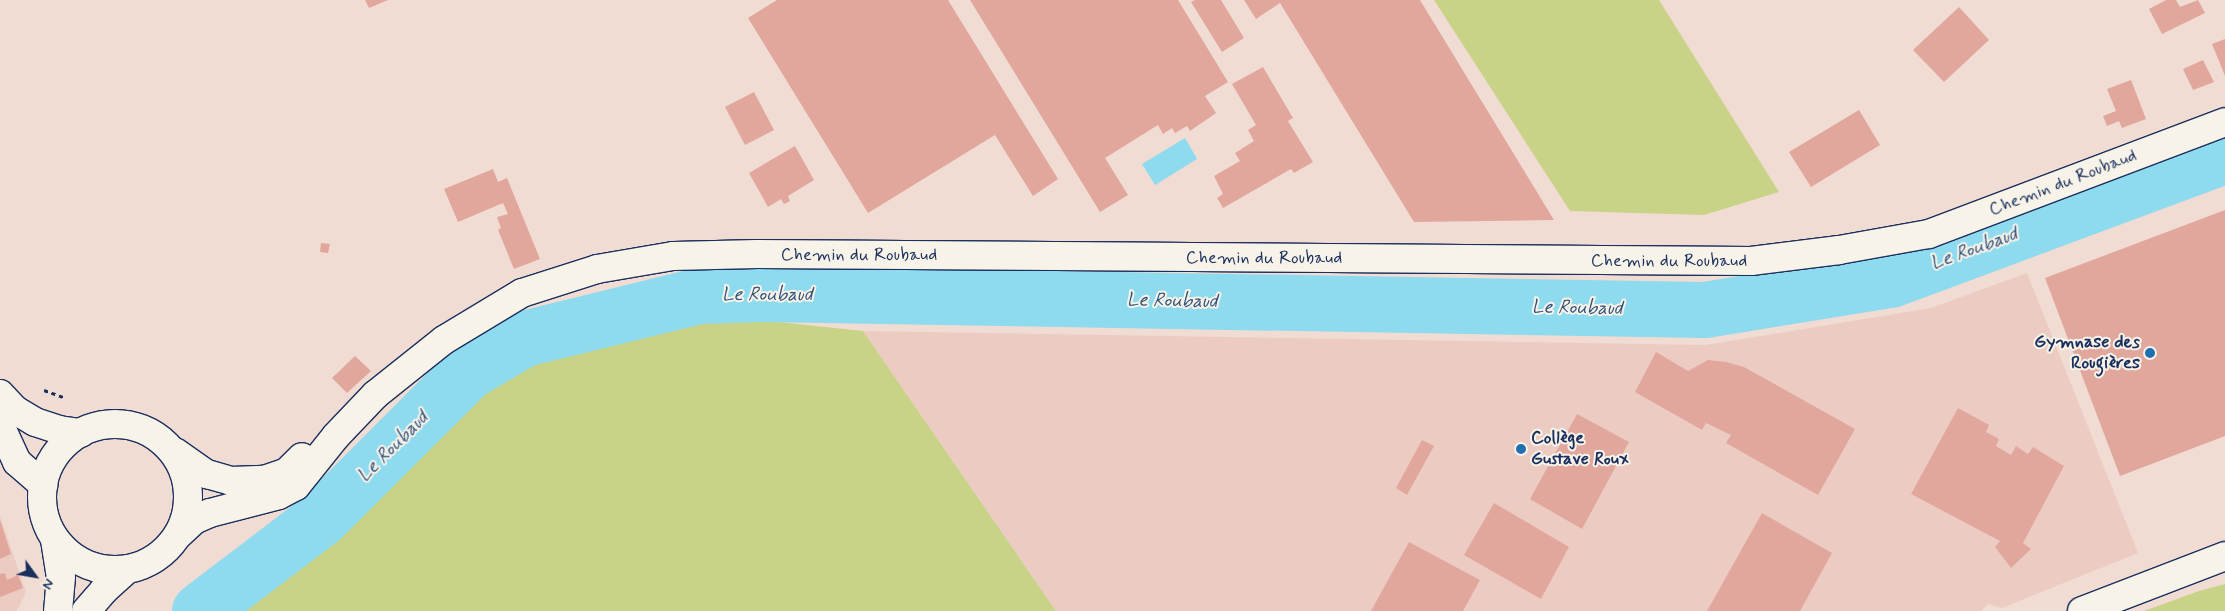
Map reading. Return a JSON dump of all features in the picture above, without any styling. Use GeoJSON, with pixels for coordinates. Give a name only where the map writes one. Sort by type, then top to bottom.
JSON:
{"type":"FeatureCollection","features":[{"type":"Feature","properties":{"kind":"street","name":"Chemin du Roubaud"},"geometry":{"type":"LineString","coordinates":[[178,535],[194,520],[210,513],[279,495],[296,486],[336,436],[375,395],[444,340],[522,293],[597,269],[673,256],[766,254],[1751,261],[1840,250],[1929,234],[2225,122]]}},
{"type":"Feature","properties":{"kind":"street"},"geometry":{"type":"LineString","coordinates":[[0,394],[15,410],[36,422],[58,430],[81,433]]}},
{"type":"Feature","properties":{"kind":"street"},"geometry":{"type":"LineString","coordinates":[[113,423],[136,426],[158,436],[175,452],[186,473],[189,497],[186,521],[174,542],[156,558],[135,568],[110,571],[89,566],[70,556],[55,540],[45,520],[41,499],[43,485],[53,457],[69,439],[90,428],[113,423]]}},
{"type":"Feature","properties":{"kind":"street"},"geometry":{"type":"LineString","coordinates":[[0,425],[17,462],[43,485]]}},
{"type":"Feature","properties":{"kind":"street","name":"Chemin du Roubaud"},"geometry":{"type":"LineString","coordinates":[[175,452],[214,478],[230,482],[264,480],[287,472],[302,457],[336,436]]}},
{"type":"Feature","properties":{"kind":"street"},"geometry":{"type":"LineString","coordinates":[[55,540],[61,577],[58,611]]}},
{"type":"Feature","properties":{"kind":"street"},"geometry":{"type":"LineString","coordinates":[[2082,611],[2225,556]]}},
{"type":"Feature","properties":{"kind":"street"},"geometry":{"type":"LineString","coordinates":[[86,611],[104,590],[127,569]]}},
{"type":"Feature","properties":{"kind":"shaded area","name":"Collège Gustave Roux"},"geometry":{"type":"Polygon","coordinates":[[[2027,273],[2138,553],[2002,608],[1988,604],[1981,611],[1056,611],[863,331],[1706,345],[1931,308],[2027,273]]]}},
{"type":"Feature","properties":{"kind":"shaded area"},"geometry":{"type":"Polygon","coordinates":[[[0,516],[26,592],[17,611],[0,611],[0,516]]]}},
{"type":"Feature","properties":{"kind":"green space"},"geometry":{"type":"Polygon","coordinates":[[[1434,0],[1659,0],[1779,192],[1704,215],[1570,211],[1434,0]]]}},
{"type":"Feature","properties":{"kind":"green space"},"geometry":{"type":"Polygon","coordinates":[[[702,314],[863,331],[1056,611],[233,611],[335,520],[465,390],[528,358],[702,314]]]}},
{"type":"Feature","properties":{"kind":"green space"},"geometry":{"type":"Polygon","coordinates":[[[2225,584],[2225,611],[2144,611],[2199,591],[2225,584]]]}},
{"type":"Feature","properties":{"kind":"water"},"geometry":{"type":"Polygon","coordinates":[[[1185,138],[1197,159],[1155,185],[1142,164],[1185,138]]]}},
{"type":"Feature","properties":{"kind":"building"},"geometry":{"type":"Polygon","coordinates":[[[365,0],[388,0],[369,8],[365,0]]]}},
{"type":"Feature","properties":{"kind":"building"},"geometry":{"type":"Polygon","coordinates":[[[777,0],[948,0],[1058,179],[1033,196],[995,135],[868,213],[748,18],[777,0]]]}},
{"type":"Feature","properties":{"kind":"building"},"geometry":{"type":"Polygon","coordinates":[[[970,0],[1178,0],[1228,82],[1205,96],[1216,113],[1190,131],[1187,126],[1175,133],[1172,128],[1163,134],[1158,125],[1105,158],[1128,195],[1100,212],[970,0]]]}},
{"type":"Feature","properties":{"kind":"building"},"geometry":{"type":"Polygon","coordinates":[[[1195,0],[1221,0],[1244,38],[1222,52],[1191,2],[1195,0]]]}},
{"type":"Feature","properties":{"kind":"building"},"geometry":{"type":"Polygon","coordinates":[[[1244,0],[1420,0],[1554,220],[1414,222],[1280,3],[1256,19],[1244,0]]]}},
{"type":"Feature","properties":{"kind":"building"},"geometry":{"type":"Polygon","coordinates":[[[2166,0],[2176,0],[2180,7],[2198,0],[2205,13],[2162,34],[2149,9],[2166,0]]]}},
{"type":"Feature","properties":{"kind":"building"},"geometry":{"type":"Polygon","coordinates":[[[1959,7],[1989,40],[1944,82],[1913,50],[1959,7]]]}},
{"type":"Feature","properties":{"kind":"building"},"geometry":{"type":"Polygon","coordinates":[[[2225,39],[2225,76],[2212,44],[2225,39]]]}},
{"type":"Feature","properties":{"kind":"building"},"geometry":{"type":"Polygon","coordinates":[[[2203,60],[2214,82],[2193,90],[2183,69],[2203,60]]]}},
{"type":"Feature","properties":{"kind":"building"},"geometry":{"type":"Polygon","coordinates":[[[1263,67],[1293,118],[1288,121],[1313,162],[1294,173],[1291,169],[1223,208],[1217,198],[1223,194],[1214,176],[1240,161],[1235,153],[1254,141],[1248,130],[1256,125],[1232,84],[1263,67]]]}},
{"type":"Feature","properties":{"kind":"building"},"geometry":{"type":"Polygon","coordinates":[[[2131,80],[2146,119],[2122,128],[2119,121],[2107,126],[2103,116],[2116,111],[2107,89],[2131,80]]]}},
{"type":"Feature","properties":{"kind":"building"},"geometry":{"type":"Polygon","coordinates":[[[754,92],[774,130],[745,145],[725,107],[754,92]]]}},
{"type":"Feature","properties":{"kind":"building"},"geometry":{"type":"Polygon","coordinates":[[[1859,110],[1880,145],[1811,187],[1789,152],[1859,110]]]}},
{"type":"Feature","properties":{"kind":"building"},"geometry":{"type":"Polygon","coordinates":[[[795,146],[814,180],[788,196],[790,201],[784,204],[781,199],[768,207],[749,173],[795,146]]]}},
{"type":"Feature","properties":{"kind":"building"},"geometry":{"type":"Polygon","coordinates":[[[493,169],[498,182],[507,178],[540,259],[514,269],[498,230],[501,228],[497,217],[508,214],[503,203],[458,222],[444,189],[493,169]]]}},
{"type":"Feature","properties":{"kind":"building","name":"Gymnase des Rougières"},"geometry":{"type":"Polygon","coordinates":[[[2225,210],[2225,436],[2120,476],[2045,278],[2225,210]]]}},
{"type":"Feature","properties":{"kind":"building"},"geometry":{"type":"Polygon","coordinates":[[[321,243],[330,244],[328,253],[320,252],[321,243]]]}},
{"type":"Feature","properties":{"kind":"building"},"geometry":{"type":"Polygon","coordinates":[[[1656,352],[1688,371],[1708,360],[1744,367],[1855,429],[1818,495],[1726,443],[1731,435],[1706,423],[1702,430],[1635,392],[1656,352]]]}},
{"type":"Feature","properties":{"kind":"building"},"geometry":{"type":"Polygon","coordinates":[[[355,356],[371,371],[347,393],[332,378],[355,356]]]}},
{"type":"Feature","properties":{"kind":"building"},"geometry":{"type":"Polygon","coordinates":[[[1958,408],[1989,425],[1986,432],[1999,439],[1996,446],[2011,455],[2016,446],[2028,454],[2033,447],[2064,466],[2023,543],[2031,549],[2011,568],[1995,547],[2000,541],[1911,494],[1958,408]]]}},
{"type":"Feature","properties":{"kind":"building"},"geometry":{"type":"Polygon","coordinates":[[[1577,414],[1629,442],[1582,529],[1530,499],[1577,414]]]}},
{"type":"Feature","properties":{"kind":"building"},"geometry":{"type":"Polygon","coordinates":[[[1422,440],[1434,446],[1407,495],[1396,488],[1422,440]]]}},
{"type":"Feature","properties":{"kind":"building"},"geometry":{"type":"Polygon","coordinates":[[[1494,503],[1569,547],[1541,599],[1464,555],[1494,503]]]}},
{"type":"Feature","properties":{"kind":"building"},"geometry":{"type":"Polygon","coordinates":[[[1762,513],[1832,553],[1800,611],[1707,611],[1762,513]]]}},
{"type":"Feature","properties":{"kind":"building"},"geometry":{"type":"Polygon","coordinates":[[[0,520],[11,554],[0,559],[0,520]]]}},
{"type":"Feature","properties":{"kind":"building"},"geometry":{"type":"Polygon","coordinates":[[[1409,542],[1480,580],[1463,611],[1371,611],[1409,542]]]}},
{"type":"Feature","properties":{"kind":"building"},"geometry":{"type":"Polygon","coordinates":[[[5,573],[7,580],[18,575],[23,588],[0,597],[0,574],[5,573]]]}},
{"type":"Feature","properties":{"kind":"waterway","name":"Le Roubaud"},"geometry":{"type":"LineString","coordinates":[[200,611],[322,518],[468,372],[524,339],[699,296],[762,294],[1705,310],[1891,280],[2225,156]]}},
{"type":"Feature","properties":{"kind":"place","name":"Gymnase des Rougières"},"geometry":{"type":"Point","coordinates":[2150,353]}},
{"type":"Feature","properties":{"kind":"place","name":"Collège Gustave Roux"},"geometry":{"type":"Point","coordinates":[1521,449]}}]}
